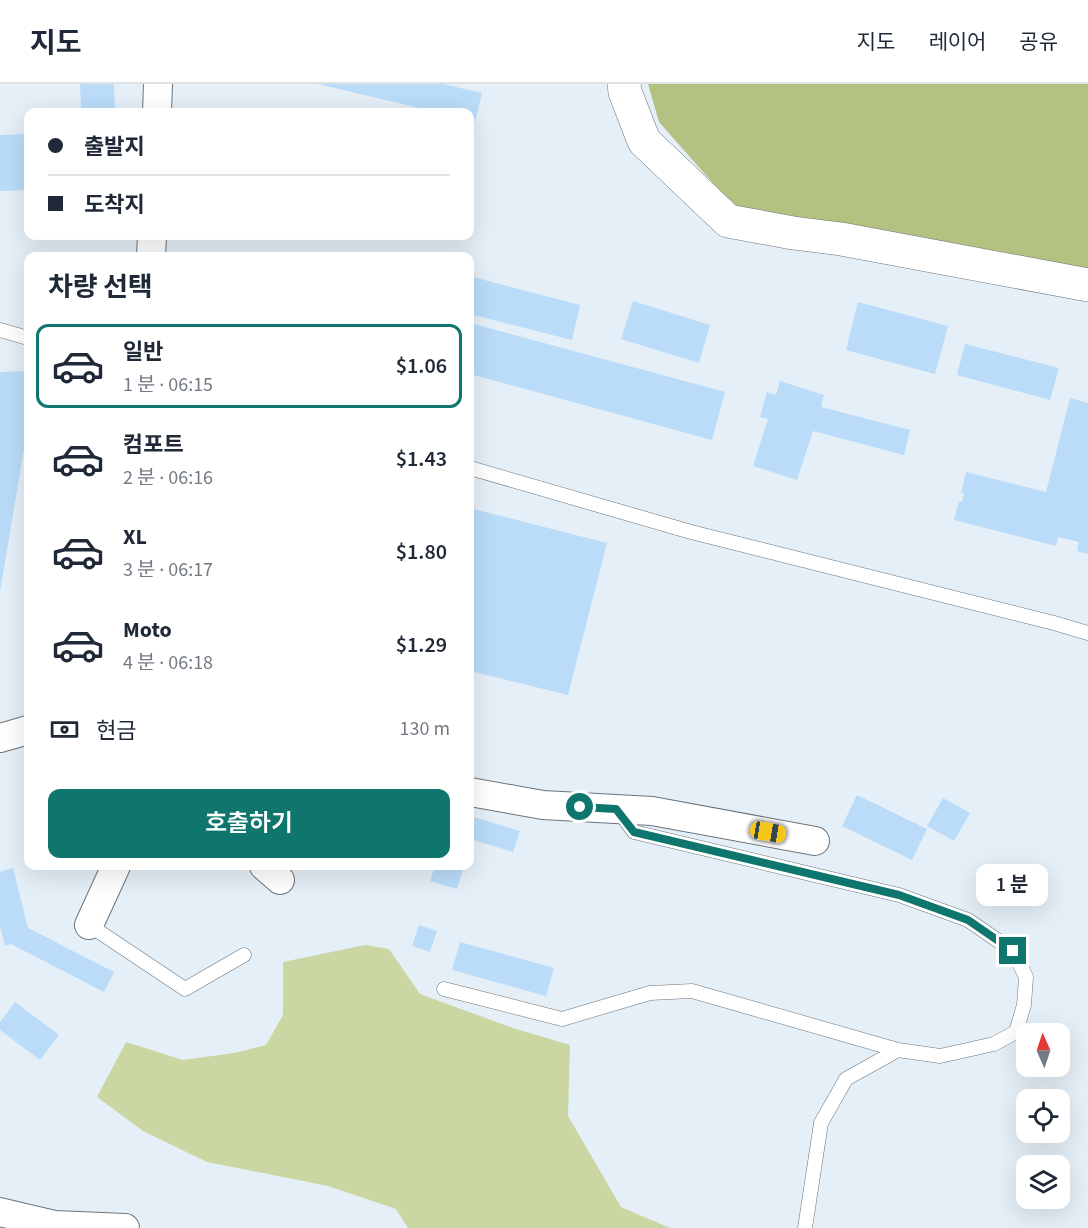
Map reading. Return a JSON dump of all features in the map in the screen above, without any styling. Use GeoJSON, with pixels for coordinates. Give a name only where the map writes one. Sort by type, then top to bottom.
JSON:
{"type":"FeatureCollection","features":[{"type":"Feature","properties":{"kind":"street"},"geometry":{"type":"LineString","coordinates":[[157,108],[158,84]]}},
{"type":"Feature","properties":{"kind":"street"},"geometry":{"type":"LineString","coordinates":[[624,84],[644,141],[728,221],[841,239],[1088,285]]}},
{"type":"Feature","properties":{"kind":"street"},"geometry":{"type":"LineString","coordinates":[[0,738],[24,731]]}},
{"type":"Feature","properties":{"kind":"street"},"geometry":{"type":"LineString","coordinates":[[474,793],[543,806],[652,810],[815,841]]}},
{"type":"Feature","properties":{"kind":"street"},"geometry":{"type":"LineString","coordinates":[[89,925],[114,870]]}},
{"type":"Feature","properties":{"kind":"street"},"geometry":{"type":"LineString","coordinates":[[0,1212],[55,1225],[125,1228]]}},
{"type":"Feature","properties":{"kind":"lane"},"geometry":{"type":"LineString","coordinates":[[0,330],[24,337]]}},
{"type":"Feature","properties":{"kind":"lane"},"geometry":{"type":"LineString","coordinates":[[474,469],[691,532],[1088,633]]}},
{"type":"Feature","properties":{"kind":"lane"},"geometry":{"type":"LineString","coordinates":[[444,989],[562,1019],[650,993],[692,991],[898,1050],[940,1056],[994,1044],[1016,1032],[1024,1005],[1026,977],[1013,951],[968,920],[899,895],[634,832],[616,809]]}},
{"type":"Feature","properties":{"kind":"lane"},"geometry":{"type":"LineString","coordinates":[[89,925],[185,990],[244,955]]}},
{"type":"Feature","properties":{"kind":"lane"},"geometry":{"type":"LineString","coordinates":[[805,1228],[821,1123],[846,1079],[898,1050]]}},
{"type":"Feature","properties":{"kind":"green space"},"geometry":{"type":"Polygon","coordinates":[[[648,84],[1088,84],[1088,275],[734,207],[659,122],[648,84]]]}},
{"type":"Feature","properties":{"kind":"green space"},"geometry":{"type":"Polygon","coordinates":[[[365,945],[389,949],[420,994],[513,1028],[570,1045],[568,1116],[621,1207],[670,1228],[408,1228],[396,1209],[328,1186],[207,1162],[143,1131],[97,1097],[126,1042],[183,1060],[234,1053],[266,1045],[283,1015],[283,962],[365,945]]]}},
{"type":"Feature","properties":{"kind":"building"},"geometry":{"type":"Polygon","coordinates":[[[80,84],[114,84],[115,108],[81,108],[80,84]]]}},
{"type":"Feature","properties":{"kind":"building"},"geometry":{"type":"Polygon","coordinates":[[[318,84],[443,84],[482,93],[475,122],[474,108],[419,108],[318,84]]]}},
{"type":"Feature","properties":{"kind":"building"},"geometry":{"type":"Polygon","coordinates":[[[24,134],[24,190],[0,191],[0,135],[24,134]]]}},
{"type":"Feature","properties":{"kind":"building"},"geometry":{"type":"Polygon","coordinates":[[[474,277],[580,305],[572,340],[474,315],[474,277]]]}},
{"type":"Feature","properties":{"kind":"building"},"geometry":{"type":"Polygon","coordinates":[[[633,301],[710,325],[699,363],[621,339],[633,301]]]}},
{"type":"Feature","properties":{"kind":"building"},"geometry":{"type":"Polygon","coordinates":[[[858,302],[948,326],[935,374],[846,350],[858,302]]]}},
{"type":"Feature","properties":{"kind":"building"},"geometry":{"type":"Polygon","coordinates":[[[474,324],[725,392],[712,440],[474,375],[474,324]]]}},
{"type":"Feature","properties":{"kind":"building"},"geometry":{"type":"Polygon","coordinates":[[[965,344],[1059,368],[1050,400],[957,375],[965,344]]]}},
{"type":"Feature","properties":{"kind":"building"},"geometry":{"type":"Polygon","coordinates":[[[24,371],[24,449],[0,592],[0,372],[24,371]]]}},
{"type":"Feature","properties":{"kind":"building"},"geometry":{"type":"Polygon","coordinates":[[[780,381],[824,395],[821,407],[910,430],[904,455],[813,431],[797,480],[753,466],[768,419],[760,417],[767,392],[776,395],[780,381]]]}},
{"type":"Feature","properties":{"kind":"building"},"geometry":{"type":"Polygon","coordinates":[[[1070,398],[1088,403],[1088,554],[1077,551],[1079,542],[1058,537],[1056,546],[954,520],[959,501],[962,502],[964,493],[961,493],[966,472],[1046,492],[1070,398]]]}},
{"type":"Feature","properties":{"kind":"building"},"geometry":{"type":"Polygon","coordinates":[[[474,509],[607,543],[568,695],[474,672],[474,509]]]}},
{"type":"Feature","properties":{"kind":"building"},"geometry":{"type":"Polygon","coordinates":[[[857,795],[927,829],[912,860],[842,826],[857,795]]]}},
{"type":"Feature","properties":{"kind":"building"},"geometry":{"type":"Polygon","coordinates":[[[943,798],[970,813],[954,841],[927,826],[943,798]]]}},
{"type":"Feature","properties":{"kind":"building"},"geometry":{"type":"Polygon","coordinates":[[[474,817],[520,831],[513,852],[474,840],[474,817]]]}},
{"type":"Feature","properties":{"kind":"building"},"geometry":{"type":"Polygon","coordinates":[[[13,868],[28,928],[114,972],[104,992],[11,944],[5,946],[0,927],[0,872],[13,868]]]}},
{"type":"Feature","properties":{"kind":"building"},"geometry":{"type":"Polygon","coordinates":[[[434,870],[463,870],[457,889],[430,881],[434,870]]]}},
{"type":"Feature","properties":{"kind":"building"},"geometry":{"type":"Polygon","coordinates":[[[419,925],[437,931],[430,952],[412,946],[419,925]]]}},
{"type":"Feature","properties":{"kind":"building"},"geometry":{"type":"Polygon","coordinates":[[[460,942],[554,968],[546,996],[452,970],[460,942]]]}},
{"type":"Feature","properties":{"kind":"building"},"geometry":{"type":"Polygon","coordinates":[[[15,1002],[59,1035],[40,1060],[0,1030],[0,1022],[15,1002]]]}},
{"type":"Feature","properties":{"kind":"route"},"geometry":{"type":"LineString","coordinates":[[580,807],[616,809],[634,832],[899,895],[968,920],[1013,951]]}}]}
